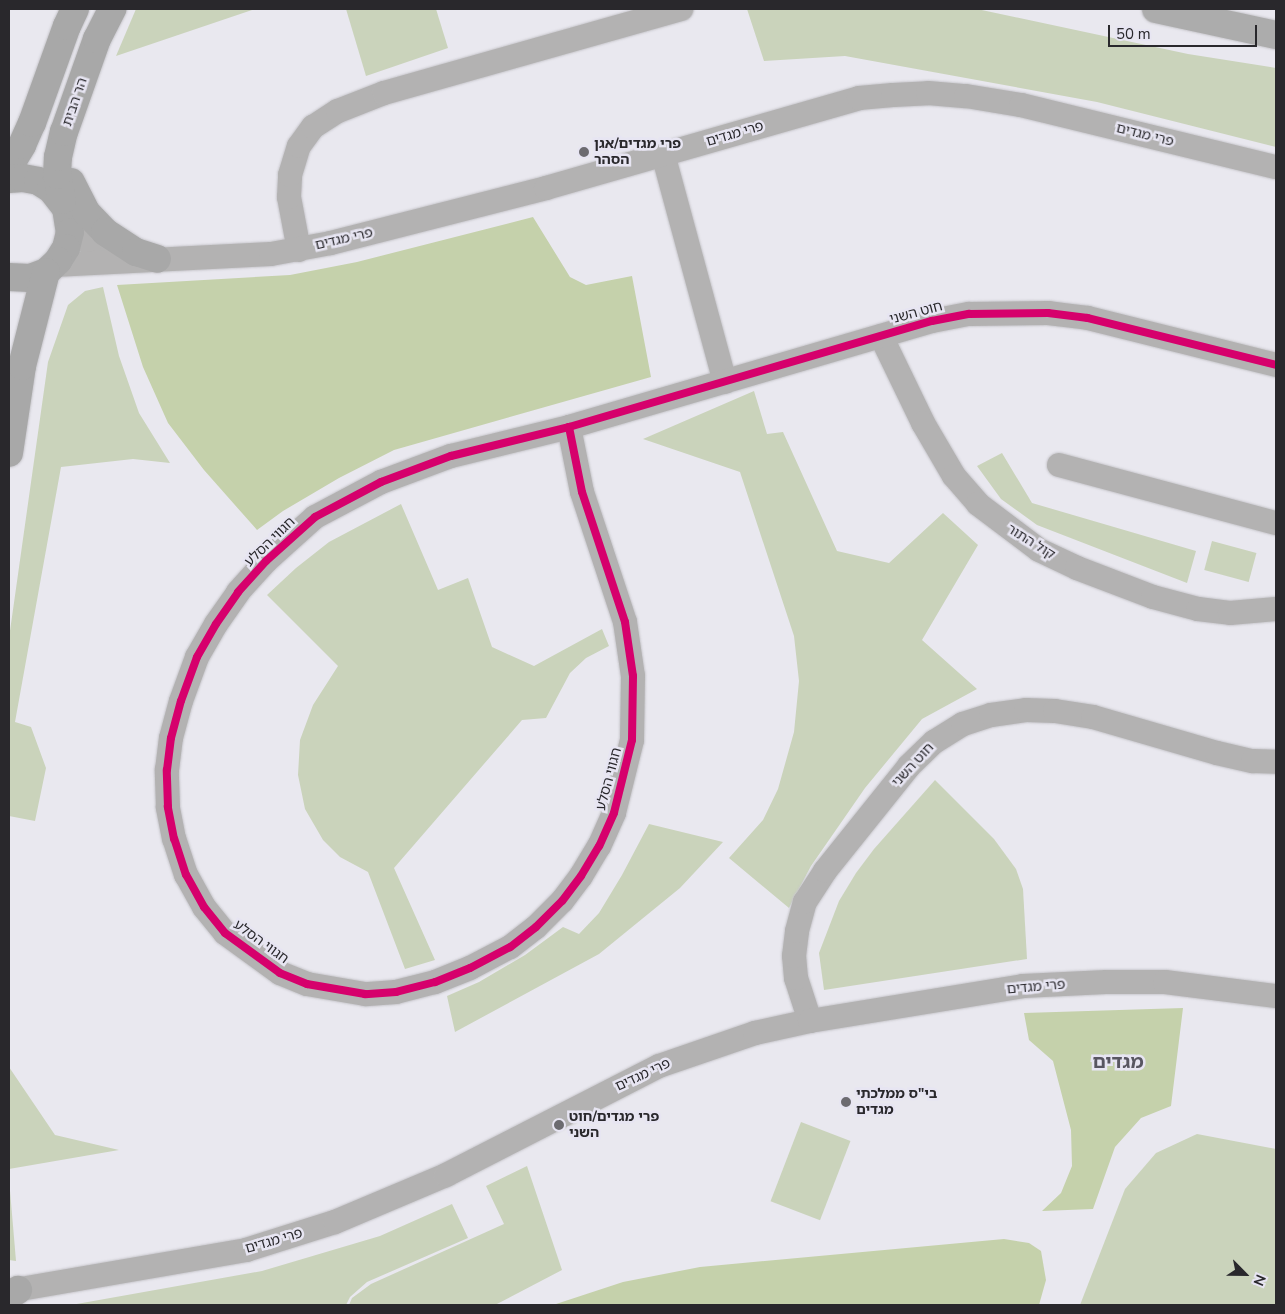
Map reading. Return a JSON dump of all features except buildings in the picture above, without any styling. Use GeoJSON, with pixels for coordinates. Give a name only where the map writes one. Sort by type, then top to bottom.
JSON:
{"type":"FeatureCollection","features":[{"type":"Feature","properties":{"kind":"main road"},"geometry":{"type":"LineString","coordinates":[[9,167],[32,123],[66,26],[75,9]]}},
{"type":"Feature","properties":{"kind":"main road","name":"הר הבית"},"geometry":{"type":"LineString","coordinates":[[50,268],[66,248],[70,232],[58,175],[58,157],[64,132],[97,39],[112,9]]}},
{"type":"Feature","properties":{"kind":"main road"},"geometry":{"type":"LineString","coordinates":[[1156,9],[1276,36]]}},
{"type":"Feature","properties":{"kind":"main road"},"geometry":{"type":"LineString","coordinates":[[64,132],[69,178],[86,212],[105,232],[146,259]]}},
{"type":"Feature","properties":{"kind":"main road"},"geometry":{"type":"LineString","coordinates":[[9,179],[23,178],[38,181],[51,189],[65,208]]}},
{"type":"Feature","properties":{"kind":"main road"},"geometry":{"type":"LineString","coordinates":[[9,277],[30,278],[50,268]]}},
{"type":"Feature","properties":{"kind":"main road"},"geometry":{"type":"LineString","coordinates":[[9,453],[22,366],[50,268]]}},
{"type":"Feature","properties":{"kind":"street"},"geometry":{"type":"LineString","coordinates":[[298,250],[289,197],[290,175],[299,146],[313,127],[330,117],[384,93],[681,9]]}},
{"type":"Feature","properties":{"kind":"street","name":"פרי מגדים"},"geometry":{"type":"LineString","coordinates":[[50,268],[146,259],[238,257],[298,250],[366,235],[537,190],[859,98],[928,93],[1021,104],[1276,167]]}},
{"type":"Feature","properties":{"kind":"street"},"geometry":{"type":"LineString","coordinates":[[663,154],[701,298],[720,383]]}},
{"type":"Feature","properties":{"kind":"street","name":"פרי מגדים"},"geometry":{"type":"LineString","coordinates":[[65,208],[88,242],[111,254],[146,259]]}},
{"type":"Feature","properties":{"kind":"street","name":"חוט השני"},"geometry":{"type":"LineString","coordinates":[[569,428],[932,321],[969,314],[1048,313],[1088,318],[1276,365]]}},
{"type":"Feature","properties":{"kind":"street","name":"קול התור"},"geometry":{"type":"LineString","coordinates":[[881,336],[923,423],[954,476],[978,504],[1038,550],[1077,568],[1152,597],[1198,609],[1230,613],[1276,609]]}},
{"type":"Feature","properties":{"kind":"street","name":"חגווי הסלע"},"geometry":{"type":"LineString","coordinates":[[569,428],[582,492],[625,622],[633,676],[632,740],[614,813],[599,846],[581,876],[562,901],[536,927],[510,947],[470,968],[435,982],[396,992],[365,994],[307,984],[280,973],[225,933],[204,907],[186,875],[174,839],[168,807],[169,754],[180,701],[197,657],[238,592],[288,540],[315,517],[381,482],[451,456],[569,428]]}},
{"type":"Feature","properties":{"kind":"street"},"geometry":{"type":"LineString","coordinates":[[1058,465],[1276,523]]}},
{"type":"Feature","properties":{"kind":"street","name":"חוט השני"},"geometry":{"type":"LineString","coordinates":[[810,1020],[796,978],[794,956],[797,931],[806,902],[826,871],[909,766],[934,742],[963,724],[991,715],[1026,710],[1055,711],[1093,717],[1217,754],[1276,762]]}},
{"type":"Feature","properties":{"kind":"street","name":"פרי מגדים"},"geometry":{"type":"LineString","coordinates":[[16,1290],[246,1250],[335,1222],[446,1175],[659,1066],[755,1033],[810,1020],[1023,986],[1059,984],[1165,982],[1276,996]]}},
{"type":"Feature","properties":{"kind":"green space"},"geometry":{"type":"Polygon","coordinates":[[[136,9],[255,9],[116,56],[136,9]]]}},
{"type":"Feature","properties":{"kind":"green space"},"geometry":{"type":"Polygon","coordinates":[[[346,9],[436,9],[448,48],[366,76],[346,9]]]}},
{"type":"Feature","properties":{"kind":"green space"},"geometry":{"type":"Polygon","coordinates":[[[747,9],[977,9],[1188,54],[1276,68],[1276,147],[1097,102],[845,56],[764,61],[747,9]]]}},
{"type":"Feature","properties":{"kind":"green space"},"geometry":{"type":"Polygon","coordinates":[[[533,217],[570,277],[586,285],[632,276],[651,377],[394,450],[339,478],[283,511],[257,530],[204,470],[168,423],[143,367],[117,285],[290,275],[357,262],[533,217]]]}},
{"type":"Feature","properties":{"kind":"green space"},"geometry":{"type":"Polygon","coordinates":[[[103,287],[119,356],[139,413],[170,463],[133,459],[61,467],[15,722],[31,727],[46,768],[35,821],[9,816],[9,638],[48,362],[68,305],[85,291],[103,287]]]}},
{"type":"Feature","properties":{"kind":"green space"},"geometry":{"type":"Polygon","coordinates":[[[754,391],[767,434],[783,432],[837,551],[889,563],[943,513],[978,545],[922,640],[977,689],[922,719],[865,788],[811,866],[789,908],[729,858],[763,820],[778,789],[794,732],[799,681],[794,636],[740,472],[643,439],[754,391]]]}},
{"type":"Feature","properties":{"kind":"green space"},"geometry":{"type":"Polygon","coordinates":[[[1002,453],[1032,503],[1196,551],[1187,583],[1037,525],[1001,499],[977,466],[1002,453]]]}},
{"type":"Feature","properties":{"kind":"green space"},"geometry":{"type":"Polygon","coordinates":[[[401,504],[438,590],[468,578],[492,647],[534,666],[602,629],[609,646],[586,658],[570,673],[546,718],[522,720],[394,868],[435,960],[405,969],[368,872],[340,857],[323,840],[305,809],[298,775],[300,740],[313,705],[338,666],[267,595],[296,568],[329,542],[401,504]]]}},
{"type":"Feature","properties":{"kind":"green space"},"geometry":{"type":"Polygon","coordinates":[[[1212,541],[1256,553],[1249,582],[1204,570],[1212,541]]]}},
{"type":"Feature","properties":{"kind":"green space"},"geometry":{"type":"Polygon","coordinates":[[[935,780],[994,839],[1016,869],[1023,889],[1027,959],[824,990],[819,953],[839,901],[856,873],[874,849],[935,780]]]}},
{"type":"Feature","properties":{"kind":"green space"},"geometry":{"type":"Polygon","coordinates":[[[649,824],[723,842],[680,888],[599,954],[455,1032],[447,996],[479,982],[525,955],[563,927],[579,934],[599,913],[649,824]]]}},
{"type":"Feature","properties":{"kind":"green space"},"geometry":{"type":"Polygon","coordinates":[[[1183,1008],[1171,1106],[1141,1118],[1115,1147],[1093,1209],[1042,1211],[1061,1193],[1072,1166],[1071,1130],[1053,1061],[1029,1040],[1024,1013],[1183,1008]]]}},
{"type":"Feature","properties":{"kind":"green space"},"geometry":{"type":"Polygon","coordinates":[[[9,1067],[55,1135],[119,1150],[9,1169],[9,1067]]]}},
{"type":"Feature","properties":{"kind":"green space"},"geometry":{"type":"Polygon","coordinates":[[[801,1122],[850,1141],[820,1220],[771,1201],[801,1122]]]}},
{"type":"Feature","properties":{"kind":"green space"},"geometry":{"type":"Polygon","coordinates":[[[1197,1134],[1276,1149],[1276,1305],[1080,1305],[1125,1189],[1156,1153],[1197,1134]]]}},
{"type":"Feature","properties":{"kind":"green space"},"geometry":{"type":"Polygon","coordinates":[[[527,1166],[562,1270],[495,1305],[349,1305],[352,1298],[371,1284],[504,1224],[486,1186],[527,1166]]]}},
{"type":"Feature","properties":{"kind":"green space"},"geometry":{"type":"Polygon","coordinates":[[[9,1179],[16,1261],[9,1260],[9,1179]]]}},
{"type":"Feature","properties":{"kind":"green space"},"geometry":{"type":"Polygon","coordinates":[[[452,1204],[468,1238],[367,1282],[350,1297],[346,1305],[71,1305],[262,1271],[380,1236],[452,1204]]]}},
{"type":"Feature","properties":{"kind":"green space"},"geometry":{"type":"Polygon","coordinates":[[[1004,1239],[1029,1243],[1041,1251],[1046,1280],[1039,1305],[553,1305],[623,1282],[700,1267],[1004,1239]]]}},
{"type":"Feature","properties":{"kind":"cycle path"},"geometry":{"type":"LineString","coordinates":[[569,427],[582,492],[625,622],[633,676],[632,740],[614,813],[599,846],[581,876],[562,901],[536,927],[510,947],[470,968],[435,982],[396,992],[365,994],[307,984],[280,973],[225,933],[204,907],[186,875],[174,839],[168,807],[167,770],[171,738],[181,701],[197,657],[216,624],[238,592],[266,561],[315,517],[381,482],[451,456],[569,427],[932,321],[969,314],[1048,313],[1088,318],[1276,365]]}},
{"type":"Feature","properties":{"kind":"place","name":"פרי מגדים/אגן הסהר"},"geometry":{"type":"Point","coordinates":[584,152]}},
{"type":"Feature","properties":{"kind":"place","name":"בי\"ס ממלכתי מגדים"},"geometry":{"type":"Point","coordinates":[846,1102]}},
{"type":"Feature","properties":{"kind":"place","name":"פרי מגדים/חוט השני"},"geometry":{"type":"Point","coordinates":[559,1125]}},
{"type":"Feature","properties":{"kind":"district","name":"מגדים"},"geometry":{"type":"Point","coordinates":[1118,1063]}}]}
